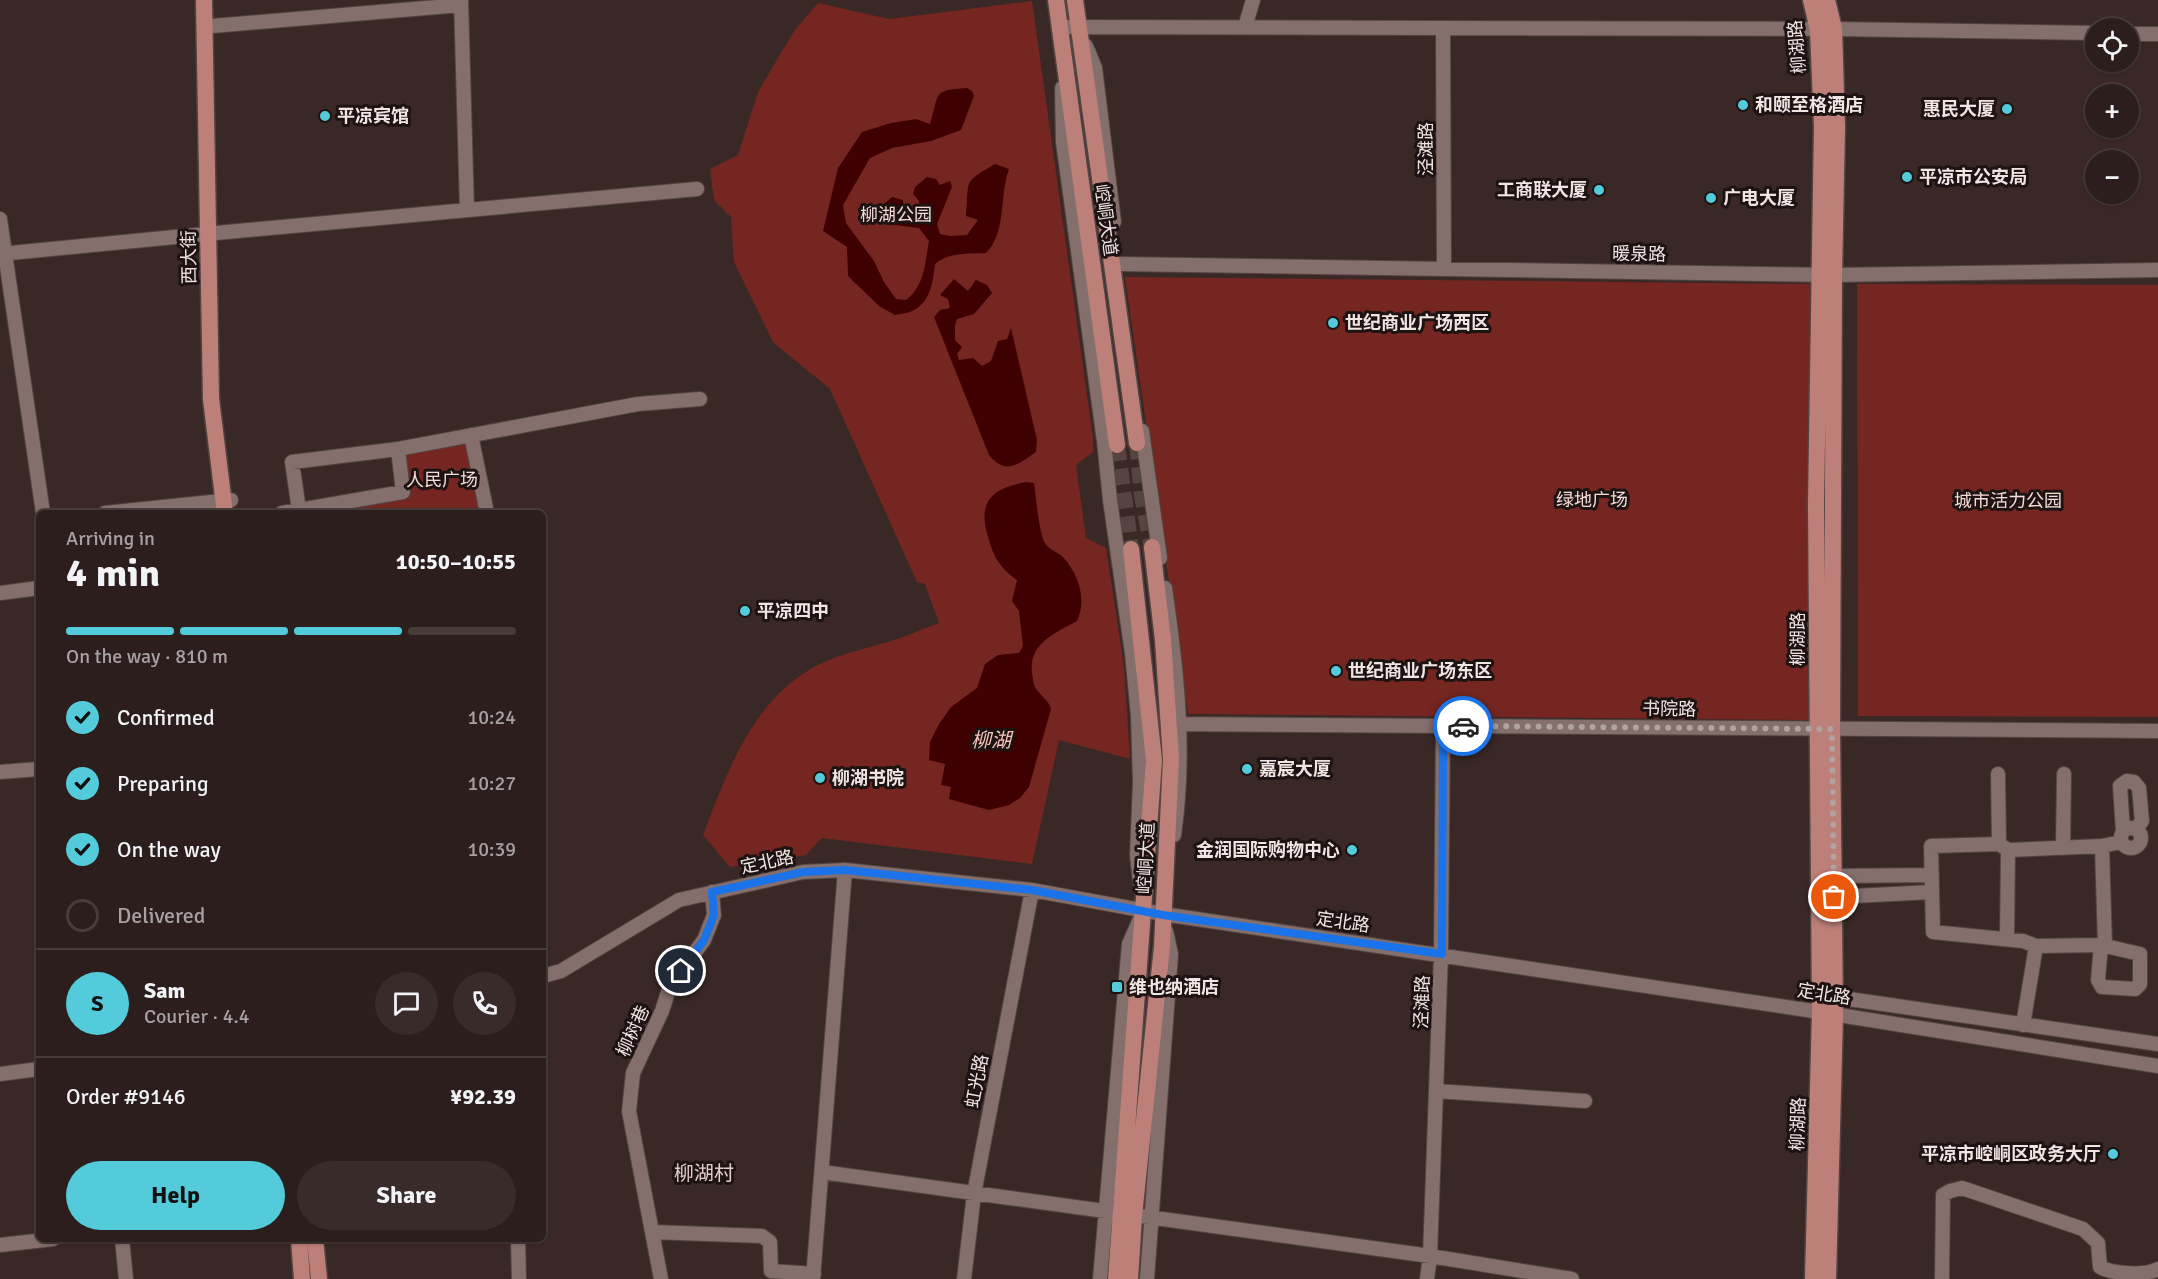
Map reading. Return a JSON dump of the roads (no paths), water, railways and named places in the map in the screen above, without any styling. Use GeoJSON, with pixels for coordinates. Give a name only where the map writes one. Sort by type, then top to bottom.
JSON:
{"type":"FeatureCollection","features":[{"type":"Feature","properties":{"kind":"main road","name":"西大街"},"geometry":{"type":"LineString","coordinates":[[204,0],[212,233]]}},
{"type":"Feature","properties":{"kind":"main road","name":"西大街"},"geometry":{"type":"LineString","coordinates":[[212,0],[211,399],[228,507]]}},
{"type":"Feature","properties":{"kind":"main road","name":"崆峒大道"},"geometry":{"type":"LineString","coordinates":[[1056,0],[1117,445]]}},
{"type":"Feature","properties":{"kind":"main road","name":"崆峒大道"},"geometry":{"type":"LineString","coordinates":[[1075,0],[1137,443]]}},
{"type":"Feature","properties":{"kind":"main road","name":"柳湖路"},"geometry":{"type":"LineString","coordinates":[[1811,0],[1826,29]]}},
{"type":"Feature","properties":{"kind":"main road","name":"柳湖路"},"geometry":{"type":"LineString","coordinates":[[1827,0],[1822,127],[1826,275],[1816,504],[1830,1008],[1828,1279]]}},
{"type":"Feature","properties":{"kind":"main road","name":"崆峒大道"},"geometry":{"type":"LineString","coordinates":[[1130,1279],[1120,1214],[1162,947],[1172,759],[1163,640],[1152,547]]}},
{"type":"Feature","properties":{"kind":"main road","name":"崆峒大道"},"geometry":{"type":"LineString","coordinates":[[1116,1279],[1154,760],[1131,549]]}},
{"type":"Feature","properties":{"kind":"main road","name":"柳湖路"},"geometry":{"type":"LineString","coordinates":[[1813,1279],[1830,1008],[1834,897],[1824,729]]}},
{"type":"Feature","properties":{"kind":"main road"},"geometry":{"type":"LineString","coordinates":[[299,1242],[302,1279]]}},
{"type":"Feature","properties":{"kind":"main road"},"geometry":{"type":"LineString","coordinates":[[315,1242],[319,1279]]}},
{"type":"Feature","properties":{"kind":"street"},"geometry":{"type":"LineString","coordinates":[[1245,27],[1253,0]]}},
{"type":"Feature","properties":{"kind":"street"},"geometry":{"type":"LineString","coordinates":[[212,26],[461,3],[467,209]]}},
{"type":"Feature","properties":{"kind":"street"},"geometry":{"type":"LineString","coordinates":[[1143,911],[1137,855],[1140,782],[1137,705],[1064,142],[1059,27],[1826,29],[2085,33]]}},
{"type":"Feature","properties":{"kind":"street"},"geometry":{"type":"LineString","coordinates":[[1079,27],[1095,69],[1150,496],[1174,649],[1180,724],[1179,798],[1163,915],[1171,954],[1147,1279]]}},
{"type":"Feature","properties":{"kind":"street","name":"泾滩路"},"geometry":{"type":"LineString","coordinates":[[1443,28],[1444,269]]}},
{"type":"Feature","properties":{"kind":"street"},"geometry":{"type":"LineString","coordinates":[[2139,34],[2158,34]]}},
{"type":"Feature","properties":{"kind":"street"},"geometry":{"type":"LineString","coordinates":[[2,254],[697,189]]}},
{"type":"Feature","properties":{"kind":"street"},"geometry":{"type":"LineString","coordinates":[[0,219],[2,254],[43,510]]}},
{"type":"Feature","properties":{"kind":"street","name":"暖泉路"},"geometry":{"type":"LineString","coordinates":[[1119,264],[1826,275],[2158,270]]}},
{"type":"Feature","properties":{"kind":"street"},"geometry":{"type":"LineString","coordinates":[[398,449],[403,492],[299,510],[292,462],[398,449],[638,404],[700,399]]}},
{"type":"Feature","properties":{"kind":"street"},"geometry":{"type":"LineString","coordinates":[[471,435],[486,510]]}},
{"type":"Feature","properties":{"kind":"street"},"geometry":{"type":"LineString","coordinates":[[166,510],[228,507]]}},
{"type":"Feature","properties":{"kind":"street"},"geometry":{"type":"LineString","coordinates":[[0,593],[36,588]]}},
{"type":"Feature","properties":{"kind":"street","name":"书院路"},"geometry":{"type":"LineString","coordinates":[[1180,724],[2158,731]]}},
{"type":"Feature","properties":{"kind":"street","name":"泾滩路"},"geometry":{"type":"LineString","coordinates":[[1427,1279],[1430,1256],[1442,954],[1443,725]]}},
{"type":"Feature","properties":{"kind":"street"},"geometry":{"type":"LineString","coordinates":[[0,772],[36,769]]}},
{"type":"Feature","properties":{"kind":"street"},"geometry":{"type":"LineString","coordinates":[[1998,774],[2007,939]]}},
{"type":"Feature","properties":{"kind":"street"},"geometry":{"type":"LineString","coordinates":[[2063,848],[2064,774]]}},
{"type":"Feature","properties":{"kind":"street"},"geometry":{"type":"LineString","coordinates":[[2102,846],[2103,946],[2036,946],[2023,941],[1933,932],[1931,846],[2063,848],[2102,846],[2127,834]]}},
{"type":"Feature","properties":{"kind":"street"},"geometry":{"type":"LineString","coordinates":[[652,1232],[762,1236],[770,1242],[771,1271],[813,1276],[845,870]]}},
{"type":"Feature","properties":{"kind":"street","name":"定北路"},"geometry":{"type":"LineString","coordinates":[[546,975],[561,971],[679,900],[803,872],[845,870],[1032,890],[1163,915],[1830,1008],[2158,1066]]}},
{"type":"Feature","properties":{"kind":"street"},"geometry":{"type":"LineString","coordinates":[[1833,876],[1932,875]]}},
{"type":"Feature","properties":{"kind":"street","name":"虹光路"},"geometry":{"type":"LineString","coordinates":[[964,1279],[974,1194],[1032,890]]}},
{"type":"Feature","properties":{"kind":"street","name":"柳树巷"},"geometry":{"type":"LineString","coordinates":[[661,1279],[629,1111],[633,1073],[663,1011],[670,986],[704,940],[714,915],[712,892]]}},
{"type":"Feature","properties":{"kind":"street"},"geometry":{"type":"LineString","coordinates":[[1834,897],[1932,892]]}},
{"type":"Feature","properties":{"kind":"street"},"geometry":{"type":"LineString","coordinates":[[2023,1025],[2036,946]]}},
{"type":"Feature","properties":{"kind":"street"},"geometry":{"type":"LineString","coordinates":[[1830,1008],[2023,1025],[2158,1044]]}},
{"type":"Feature","properties":{"kind":"street"},"geometry":{"type":"LineString","coordinates":[[0,1074],[36,1070]]}},
{"type":"Feature","properties":{"kind":"street"},"geometry":{"type":"LineString","coordinates":[[1436,1091],[1585,1101]]}},
{"type":"Feature","properties":{"kind":"street"},"geometry":{"type":"LineString","coordinates":[[822,1173],[1430,1256],[1572,1279]]}},
{"type":"Feature","properties":{"kind":"street"},"geometry":{"type":"LineString","coordinates":[[1942,1279],[1943,1196],[1950,1191],[1962,1188],[2083,1229],[2098,1243],[2100,1267],[2109,1272],[2151,1273],[2158,1269]]}},
{"type":"Feature","properties":{"kind":"street"},"geometry":{"type":"LineString","coordinates":[[1100,1279],[1120,1214]]}},
{"type":"Feature","properties":{"kind":"street"},"geometry":{"type":"LineString","coordinates":[[0,1245],[36,1241]]}},
{"type":"Feature","properties":{"kind":"street"},"geometry":{"type":"LineString","coordinates":[[122,1242],[126,1279]]}},
{"type":"Feature","properties":{"kind":"street"},"geometry":{"type":"LineString","coordinates":[[518,1242],[519,1279]]}},
{"type":"Feature","properties":{"kind":"water"},"geometry":{"type":"Polygon","coordinates":[[[967,88],[974,96],[961,130],[931,141],[892,148],[870,158],[843,205],[846,223],[874,261],[884,282],[896,299],[906,300],[921,281],[929,241],[919,228],[895,225],[885,216],[883,205],[892,197],[903,200],[904,214],[915,218],[921,213],[919,201],[913,194],[915,187],[927,177],[936,179],[940,185],[950,181],[952,187],[937,224],[940,234],[967,235],[978,220],[966,216],[968,189],[972,179],[995,164],[1009,169],[997,235],[986,253],[959,254],[940,260],[935,264],[928,296],[920,306],[912,311],[895,315],[879,306],[848,276],[847,247],[823,231],[838,168],[862,132],[891,123],[916,119],[930,124],[937,100],[942,92],[967,88]]]}},
{"type":"Feature","properties":{"kind":"water"},"geometry":{"type":"Polygon","coordinates":[[[954,279],[968,291],[976,280],[987,285],[992,293],[974,314],[957,319],[955,340],[962,347],[957,354],[959,360],[973,358],[982,366],[991,361],[998,341],[1007,339],[1011,328],[1037,440],[1036,452],[1012,466],[1001,465],[989,455],[934,317],[940,310],[950,308],[948,299],[940,295],[954,279]]]}},
{"type":"Feature","properties":{"kind":"water","name":"柳湖"},"geometry":{"type":"Polygon","coordinates":[[[1026,482],[1034,483],[1039,523],[1045,543],[1069,564],[1080,588],[1081,605],[1077,621],[1052,635],[1034,654],[1032,673],[1034,684],[1051,709],[1029,787],[1020,798],[1009,805],[989,810],[949,799],[951,787],[941,785],[945,764],[929,760],[930,742],[951,707],[977,688],[985,664],[998,655],[1019,653],[1023,646],[1019,611],[1012,601],[1017,580],[1005,570],[994,554],[987,533],[985,512],[991,497],[997,492],[1026,482]]]}},
{"type":"Feature","properties":{"kind":"tunnel"},"geometry":{"type":"LineString","coordinates":[[1137,443],[1142,496],[1152,547]]}},
{"type":"Feature","properties":{"kind":"tunnel"},"geometry":{"type":"LineString","coordinates":[[1117,445],[1131,549]]}},
{"type":"Feature","properties":{"kind":"place","name":"和颐至格酒店"},"geometry":{"type":"Point","coordinates":[1743,105]}},
{"type":"Feature","properties":{"kind":"place","name":"惠民大厦"},"geometry":{"type":"Point","coordinates":[2007,109]}},
{"type":"Feature","properties":{"kind":"place","name":"平凉宾馆"},"geometry":{"type":"Point","coordinates":[325,116]}},
{"type":"Feature","properties":{"kind":"place","name":"平凉市公安局"},"geometry":{"type":"Point","coordinates":[1907,177]}},
{"type":"Feature","properties":{"kind":"place","name":"工商联大厦"},"geometry":{"type":"Point","coordinates":[1599,190]}},
{"type":"Feature","properties":{"kind":"place","name":"广电大厦"},"geometry":{"type":"Point","coordinates":[1711,198]}},
{"type":"Feature","properties":{"kind":"place","name":"世纪商业广场西区"},"geometry":{"type":"Point","coordinates":[1333,323]}},
{"type":"Feature","properties":{"kind":"place","name":"平凉四中"},"geometry":{"type":"Point","coordinates":[745,611]}},
{"type":"Feature","properties":{"kind":"place","name":"世纪商业广场东区"},"geometry":{"type":"Point","coordinates":[1336,671]}},
{"type":"Feature","properties":{"kind":"place","name":"嘉宸大厦"},"geometry":{"type":"Point","coordinates":[1247,769]}},
{"type":"Feature","properties":{"kind":"place","name":"柳湖书院"},"geometry":{"type":"Point","coordinates":[820,778]}},
{"type":"Feature","properties":{"kind":"place","name":"金润国际购物中心"},"geometry":{"type":"Point","coordinates":[1352,850]}},
{"type":"Feature","properties":{"kind":"place","name":"维也纳酒店"},"geometry":{"type":"Point","coordinates":[1117,987]}},
{"type":"Feature","properties":{"kind":"place","name":"平凉市崆峒区政务大厅"},"geometry":{"type":"Point","coordinates":[2113,1154]}},
{"type":"Feature","properties":{"kind":"district","name":"柳湖村"},"geometry":{"type":"Point","coordinates":[704,1173]}},
{"type":"Feature","properties":{"kind":"park label","name":"柳湖公园"},"geometry":{"type":"Point","coordinates":[896,215]}},
{"type":"Feature","properties":{"kind":"park label","name":"人民广场"},"geometry":{"type":"Point","coordinates":[442,480]}},
{"type":"Feature","properties":{"kind":"park label","name":"绿地广场"},"geometry":{"type":"Point","coordinates":[1592,500]}},
{"type":"Feature","properties":{"kind":"park label","name":"城市活力公园"},"geometry":{"type":"Point","coordinates":[2008,501]}}]}
